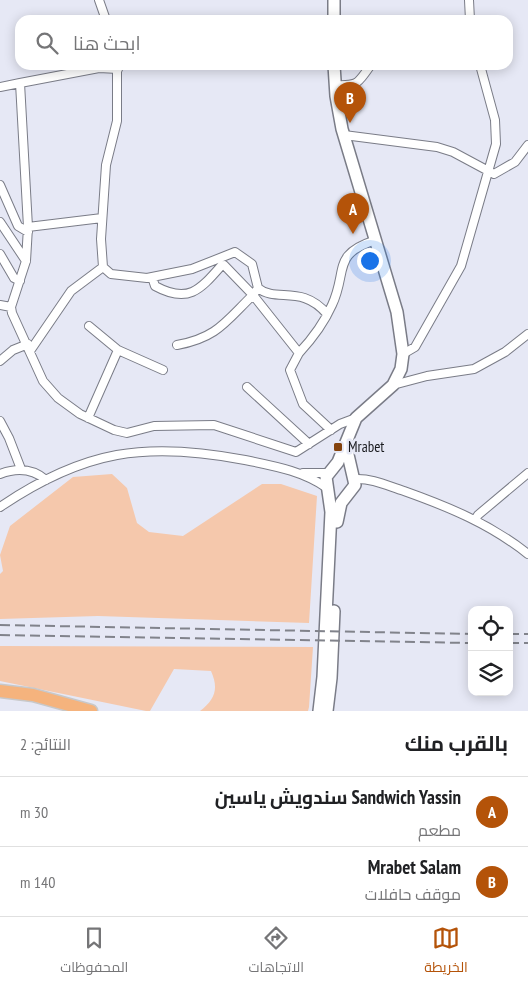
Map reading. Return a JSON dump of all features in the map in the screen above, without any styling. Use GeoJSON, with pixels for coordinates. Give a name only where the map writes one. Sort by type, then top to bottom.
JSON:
{"type":"FeatureCollection","features":[{"type":"Feature","properties":{"kind":"main road"},"geometry":{"type":"LineString","coordinates":[[0,691],[33,695],[91,711]]}},
{"type":"Feature","properties":{"kind":"street"},"geometry":{"type":"LineString","coordinates":[[99,0],[104,15]]}},
{"type":"Feature","properties":{"kind":"street"},"geometry":{"type":"LineString","coordinates":[[334,0],[334,15]]}},
{"type":"Feature","properties":{"kind":"street"},"geometry":{"type":"LineString","coordinates":[[469,0],[470,15]]}},
{"type":"Feature","properties":{"kind":"street"},"geometry":{"type":"LineString","coordinates":[[0,87],[88,70]]}},
{"type":"Feature","properties":{"kind":"street"},"geometry":{"type":"LineString","coordinates":[[118,70],[117,121],[106,166],[102,218],[103,267],[110,274],[152,277],[192,269],[228,254],[240,254],[252,264],[258,288],[215,333],[202,340],[177,344]]}},
{"type":"Feature","properties":{"kind":"street"},"geometry":{"type":"LineString","coordinates":[[20,83],[28,229],[26,261],[12,307],[12,313],[38,371],[50,389],[70,408],[88,418],[122,432],[133,432],[154,426],[204,424],[238,432],[292,452],[300,451],[331,430],[356,418],[393,385],[402,369],[403,354],[397,312],[344,134],[335,85],[334,70]]}},
{"type":"Feature","properties":{"kind":"street"},"geometry":{"type":"LineString","coordinates":[[335,85],[351,86],[359,83],[368,70]]}},
{"type":"Feature","properties":{"kind":"street"},"geometry":{"type":"LineString","coordinates":[[403,354],[415,347],[461,266],[496,144],[497,131],[481,70]]}},
{"type":"Feature","properties":{"kind":"street"},"geometry":{"type":"LineString","coordinates":[[344,134],[437,147],[494,174],[515,162],[528,145]]}},
{"type":"Feature","properties":{"kind":"street"},"geometry":{"type":"LineString","coordinates":[[0,185],[19,227],[28,229],[102,218]]}},
{"type":"Feature","properties":{"kind":"street"},"geometry":{"type":"LineString","coordinates":[[0,222],[26,261]]}},
{"type":"Feature","properties":{"kind":"street"},"geometry":{"type":"LineString","coordinates":[[331,430],[303,404],[291,376],[291,366],[299,353],[312,339],[327,314],[346,256],[360,245],[376,240]]}},
{"type":"Feature","properties":{"kind":"street"},"geometry":{"type":"LineString","coordinates":[[0,254],[14,278],[20,281]]}},
{"type":"Feature","properties":{"kind":"street"},"geometry":{"type":"LineString","coordinates":[[225,266],[228,254]]}},
{"type":"Feature","properties":{"kind":"street"},"geometry":{"type":"LineString","coordinates":[[152,277],[155,286],[162,290],[171,293],[192,292],[200,289],[220,266],[225,266]]}},
{"type":"Feature","properties":{"kind":"street"},"geometry":{"type":"LineString","coordinates":[[225,266],[253,295],[299,353]]}},
{"type":"Feature","properties":{"kind":"street"},"geometry":{"type":"LineString","coordinates":[[0,361],[13,350],[29,348],[71,291],[103,267]]}},
{"type":"Feature","properties":{"kind":"street"},"geometry":{"type":"LineString","coordinates":[[258,288],[269,293],[297,295],[313,301],[327,314]]}},
{"type":"Feature","properties":{"kind":"street"},"geometry":{"type":"LineString","coordinates":[[0,305],[12,307]]}},
{"type":"Feature","properties":{"kind":"street"},"geometry":{"type":"LineString","coordinates":[[89,326],[118,350],[163,370]]}},
{"type":"Feature","properties":{"kind":"street"},"geometry":{"type":"LineString","coordinates":[[393,385],[427,376],[474,369],[509,349],[528,334]]}},
{"type":"Feature","properties":{"kind":"street"},"geometry":{"type":"LineString","coordinates":[[88,418],[118,350]]}},
{"type":"Feature","properties":{"kind":"street"},"geometry":{"type":"LineString","coordinates":[[247,387],[309,444]]}},
{"type":"Feature","properties":{"kind":"street"},"geometry":{"type":"LineString","coordinates":[[327,711],[331,512],[326,483],[356,418]]}},
{"type":"Feature","properties":{"kind":"street"},"geometry":{"type":"LineString","coordinates":[[0,421],[10,438],[21,469]]}},
{"type":"Feature","properties":{"kind":"street"},"geometry":{"type":"LineString","coordinates":[[331,568],[338,516],[345,496],[353,490],[354,476],[345,443]]}},
{"type":"Feature","properties":{"kind":"street"},"geometry":{"type":"LineString","coordinates":[[0,507],[46,480],[82,463],[156,450],[212,454],[276,466],[298,473],[328,491],[345,496]]}},
{"type":"Feature","properties":{"kind":"street"},"geometry":{"type":"LineString","coordinates":[[298,473],[344,467],[354,476],[378,482],[476,520],[508,538],[528,554]]}},
{"type":"Feature","properties":{"kind":"street"},"geometry":{"type":"LineString","coordinates":[[0,474],[21,469],[46,480]]}},
{"type":"Feature","properties":{"kind":"street"},"geometry":{"type":"LineString","coordinates":[[476,520],[478,515],[528,473]]}},
{"type":"Feature","properties":{"kind":"street"},"geometry":{"type":"LineString","coordinates":[[319,711],[327,677]]}},
{"type":"Feature","properties":{"kind":"shaded area"},"geometry":{"type":"Polygon","coordinates":[[[112,474],[127,488],[137,523],[149,532],[183,536],[262,484],[281,484],[317,496],[309,623],[98,616],[0,619],[0,574],[3,571],[0,555],[10,526],[73,477],[112,474]]]}},
{"type":"Feature","properties":{"kind":"shaded area"},"geometry":{"type":"Polygon","coordinates":[[[0,646],[313,647],[309,707],[308,711],[200,711],[209,702],[214,693],[215,683],[211,671],[174,669],[150,711],[146,711],[0,681],[0,646]]]}},
{"type":"Feature","properties":{"kind":"railway"},"geometry":{"type":"LineString","coordinates":[[0,625],[468,634]]}},
{"type":"Feature","properties":{"kind":"railway"},"geometry":{"type":"LineString","coordinates":[[513,634],[528,634]]}},
{"type":"Feature","properties":{"kind":"railway"},"geometry":{"type":"LineString","coordinates":[[0,635],[468,643]]}},
{"type":"Feature","properties":{"kind":"railway"},"geometry":{"type":"LineString","coordinates":[[513,643],[528,643]]}},
{"type":"Feature","properties":{"kind":"place","name":"Mrabet Salam"},"geometry":{"type":"Point","coordinates":[350,123]}},
{"type":"Feature","properties":{"kind":"place","name":"Sandwich Yassin سندويش ياسين"},"geometry":{"type":"Point","coordinates":[353,234]}},
{"type":"Feature","properties":{"kind":"place","name":"Mrabet"},"geometry":{"type":"Point","coordinates":[338,447]}}]}
